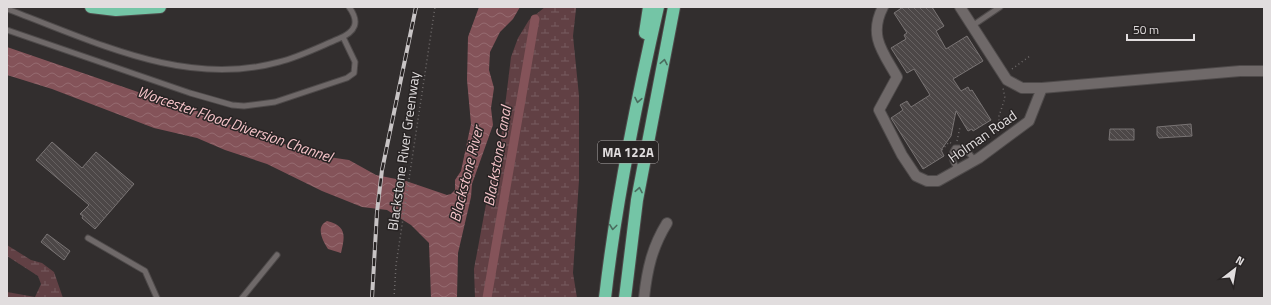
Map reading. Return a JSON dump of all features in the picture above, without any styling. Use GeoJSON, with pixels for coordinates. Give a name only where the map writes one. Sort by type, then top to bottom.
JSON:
{"type":"FeatureCollection","features":[{"type":"Feature","properties":{"kind":"highway"},"geometry":{"type":"LineString","coordinates":[[91,7],[116,10],[160,7]]}},
{"type":"Feature","properties":{"kind":"highway"},"geometry":{"type":"LineString","coordinates":[[643,72],[646,26],[649,7]]}},
{"type":"Feature","properties":{"kind":"highway","name":"MA 122A"},"geometry":{"type":"LineString","coordinates":[[605,298],[614,221],[643,72],[658,7]]}},
{"type":"Feature","properties":{"kind":"highway","name":"MA 122A"},"geometry":{"type":"LineString","coordinates":[[625,298],[637,200],[674,7]]}},
{"type":"Feature","properties":{"kind":"street","name":"Holman Road"},"geometry":{"type":"LineString","coordinates":[[883,7],[878,21],[876,36],[879,46],[897,77],[879,110],[882,119],[916,176],[927,180],[938,181],[975,161],[1029,121],[1042,88]]}},
{"type":"Feature","properties":{"kind":"street","name":"Holman Road"},"geometry":{"type":"LineString","coordinates":[[960,7],[1007,80],[1022,88],[1042,88],[1240,71],[1264,71]]}},
{"type":"Feature","properties":{"kind":"street"},"geometry":{"type":"LineString","coordinates":[[644,298],[647,271],[652,251],[667,223]]}},
{"type":"Feature","properties":{"kind":"lane"},"geometry":{"type":"LineString","coordinates":[[7,9],[126,53],[170,66],[198,70],[237,70],[279,62],[343,37],[352,30],[356,23],[355,16],[349,7]]}},
{"type":"Feature","properties":{"kind":"lane"},"geometry":{"type":"LineString","coordinates":[[972,26],[1000,7]]}},
{"type":"Feature","properties":{"kind":"lane"},"geometry":{"type":"LineString","coordinates":[[7,30],[190,93],[232,105],[244,106],[275,102],[347,78],[354,73],[355,62],[343,37]]}},
{"type":"Feature","properties":{"kind":"lane"},"geometry":{"type":"LineString","coordinates":[[958,171],[951,158],[952,152],[955,148],[965,148],[975,161]]}},
{"type":"Feature","properties":{"kind":"lane"},"geometry":{"type":"LineString","coordinates":[[88,238],[145,271],[157,298]]}},
{"type":"Feature","properties":{"kind":"lane"},"geometry":{"type":"LineString","coordinates":[[242,298],[277,255]]}},
{"type":"Feature","properties":{"kind":"path","name":"Blackstone River Greenway"},"geometry":{"type":"LineString","coordinates":[[394,298],[396,265],[410,165],[435,7]]}},
{"type":"Feature","properties":{"kind":"path"},"geometry":{"type":"LineString","coordinates":[[1010,70],[1030,56]]}},
{"type":"Feature","properties":{"kind":"path"},"geometry":{"type":"LineString","coordinates":[[995,135],[1005,98],[1003,88],[1000,83]]}},
{"type":"Feature","properties":{"kind":"path"},"geometry":{"type":"LineString","coordinates":[[957,143],[960,127]]}},
{"type":"Feature","properties":{"kind":"path"},"geometry":{"type":"LineString","coordinates":[[952,145],[961,143]]}},
{"type":"Feature","properties":{"kind":"green space"},"geometry":{"type":"Polygon","coordinates":[[[545,7],[576,7],[573,36],[579,96],[579,180],[573,273],[577,298],[475,298],[474,269],[489,188],[498,164],[511,57],[518,38],[529,20],[545,7]]]}},
{"type":"Feature","properties":{"kind":"green space"},"geometry":{"type":"Polygon","coordinates":[[[7,245],[31,260],[42,263],[54,272],[63,298],[7,298],[7,292],[35,297],[41,284],[38,276],[7,256],[7,245]]]}},
{"type":"Feature","properties":{"kind":"water","name":"Blackstone River"},"geometry":{"type":"Polygon","coordinates":[[[479,7],[520,7],[513,19],[500,32],[490,52],[489,70],[494,88],[491,108],[493,125],[472,184],[471,197],[458,253],[457,298],[431,298],[429,243],[411,225],[387,210],[362,207],[322,191],[267,164],[225,150],[197,138],[154,128],[52,89],[7,75],[7,47],[173,104],[185,104],[206,116],[315,155],[349,160],[376,175],[406,181],[447,195],[451,194],[455,190],[455,180],[461,171],[471,124],[467,80],[468,37],[479,7]]]}},
{"type":"Feature","properties":{"kind":"water"},"geometry":{"type":"Polygon","coordinates":[[[327,221],[334,223],[343,232],[344,237],[341,253],[328,249],[322,238],[321,227],[327,221]]]}},
{"type":"Feature","properties":{"kind":"building"},"geometry":{"type":"Polygon","coordinates":[[[903,7],[932,7],[944,26],[936,31],[946,49],[967,36],[983,61],[953,79],[961,91],[968,87],[970,91],[972,90],[991,120],[973,131],[972,129],[968,131],[956,111],[951,136],[941,150],[944,156],[923,169],[891,118],[903,110],[900,105],[907,101],[911,107],[930,95],[914,69],[907,73],[891,48],[906,39],[904,35],[907,33],[894,13],[903,7]]]}},
{"type":"Feature","properties":{"kind":"building"},"geometry":{"type":"Polygon","coordinates":[[[1191,124],[1192,136],[1159,138],[1157,135],[1157,127],[1191,124]]]}},
{"type":"Feature","properties":{"kind":"building"},"geometry":{"type":"Polygon","coordinates":[[[1110,129],[1134,129],[1134,140],[1109,140],[1110,129]]]}},
{"type":"Feature","properties":{"kind":"building"},"geometry":{"type":"Polygon","coordinates":[[[52,142],[82,168],[96,152],[134,184],[95,229],[82,218],[83,216],[80,214],[89,205],[36,160],[52,142]]]}},
{"type":"Feature","properties":{"kind":"building"},"geometry":{"type":"Polygon","coordinates":[[[47,234],[70,251],[64,260],[41,242],[47,234]]]}},
{"type":"Feature","properties":{"kind":"waterway","name":"Blackstone Canal"},"geometry":{"type":"LineString","coordinates":[[487,298],[535,19]]}},
{"type":"Feature","properties":{"kind":"railway"},"geometry":{"type":"LineString","coordinates":[[372,298],[377,212],[382,170],[416,7]]}},
{"type":"Feature","properties":{"kind":"water label","name":"Worcester Flood Diversion Channel"},"geometry":{"type":"Point","coordinates":[235,124]}}]}
